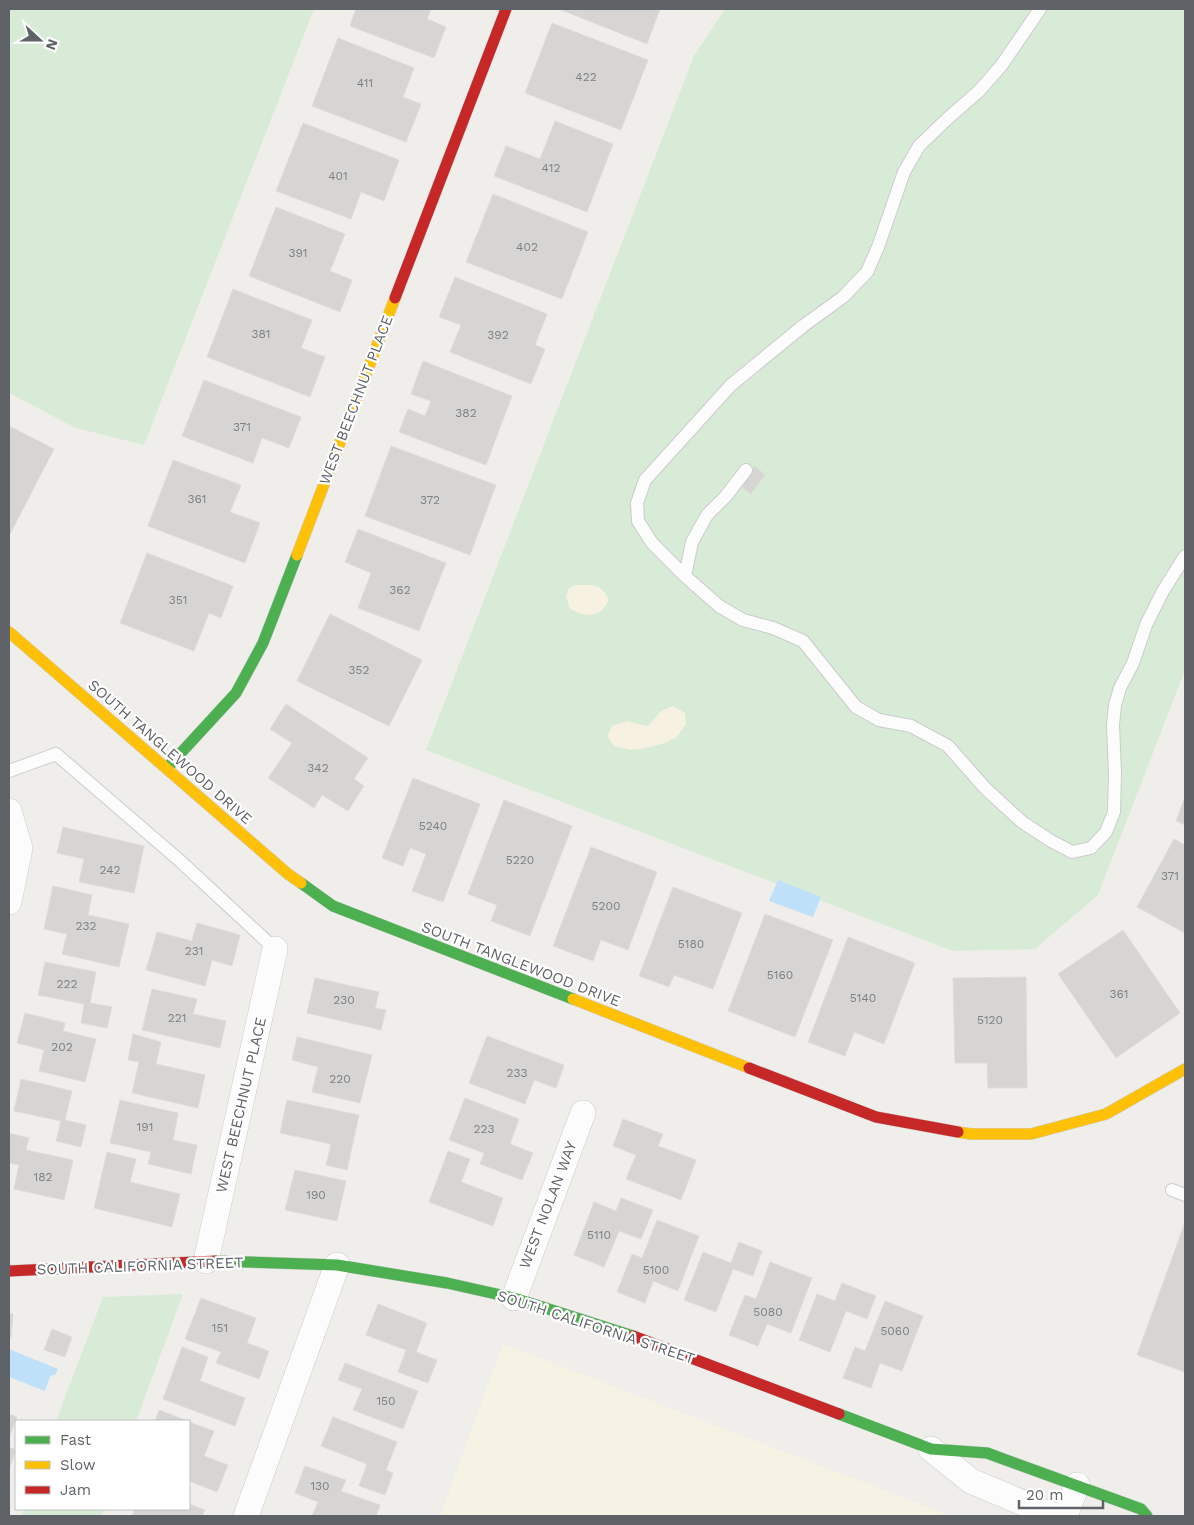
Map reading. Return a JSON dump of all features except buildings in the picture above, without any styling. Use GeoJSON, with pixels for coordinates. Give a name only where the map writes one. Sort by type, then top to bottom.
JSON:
{"type":"FeatureCollection","features":[{"type":"Feature","properties":{"kind":"street","name":"WEST BEECHNUT PLACE"},"geometry":{"type":"LineString","coordinates":[[167,768],[236,693],[263,643],[506,9]]}},
{"type":"Feature","properties":{"kind":"street","name":"SOUTH TANGLEWOOD DRIVE"},"geometry":{"type":"LineString","coordinates":[[9,632],[288,874],[333,906],[876,1117],[971,1134],[1031,1134],[1106,1114],[1185,1069]]}},
{"type":"Feature","properties":{"kind":"street"},"geometry":{"type":"LineString","coordinates":[[9,811],[20,848],[9,902]]}},
{"type":"Feature","properties":{"kind":"street","name":"WEST BEECHNUT PLACE"},"geometry":{"type":"LineString","coordinates":[[206,1261],[276,949]]}},
{"type":"Feature","properties":{"kind":"street","name":"WEST NOLAN WAY"},"geometry":{"type":"LineString","coordinates":[[514,1298],[583,1113]]}},
{"type":"Feature","properties":{"kind":"street","name":"SOUTH CALIFORNIA STREET"},"geometry":{"type":"LineString","coordinates":[[9,1271],[206,1261],[337,1265],[447,1283],[514,1298],[632,1336],[931,1449],[986,1452],[1141,1509],[1147,1516]]}},
{"type":"Feature","properties":{"kind":"street"},"geometry":{"type":"LineString","coordinates":[[246,1516],[337,1265]]}},
{"type":"Feature","properties":{"kind":"street","name":"SOUTH CALIFORNIA STREET"},"geometry":{"type":"LineString","coordinates":[[931,1449],[971,1481],[1054,1516]]}},
{"type":"Feature","properties":{"kind":"street"},"geometry":{"type":"LineString","coordinates":[[1065,1516],[1077,1485]]}},
{"type":"Feature","properties":{"kind":"lane"},"geometry":{"type":"LineString","coordinates":[[1040,9],[1001,66],[979,91],[946,119],[919,146],[904,172],[878,247],[867,272],[843,297],[803,326],[731,385],[646,480],[637,503],[638,521],[652,542],[685,576],[720,606],[743,620],[773,628],[803,641],[856,707],[879,720],[911,726],[948,746],[985,788],[1022,822],[1072,852],[1091,848],[1106,832],[1112,819],[1114,812],[1113,724],[1115,706],[1120,688],[1133,663],[1146,625],[1163,591],[1185,556]]}},
{"type":"Feature","properties":{"kind":"lane"},"geometry":{"type":"LineString","coordinates":[[685,576],[692,542],[699,528],[707,515],[726,496],[746,470]]}},
{"type":"Feature","properties":{"kind":"lane"},"geometry":{"type":"LineString","coordinates":[[9,771],[56,754],[180,860],[276,949]]}},
{"type":"Feature","properties":{"kind":"lane"},"geometry":{"type":"LineString","coordinates":[[1172,1190],[1185,1195]]}},
{"type":"Feature","properties":{"kind":"shaded area"},"geometry":{"type":"Polygon","coordinates":[[[503,1344],[951,1516],[440,1516],[503,1344]]]}},
{"type":"Feature","properties":{"kind":"green space"},"geometry":{"type":"Polygon","coordinates":[[[9,9],[314,9],[144,445],[76,428],[9,393],[9,9]]]}},
{"type":"Feature","properties":{"kind":"green space"},"geometry":{"type":"Polygon","coordinates":[[[725,9],[1185,9],[1185,670],[1098,895],[1035,949],[953,951],[426,750],[694,56],[725,9]]]}},
{"type":"Feature","properties":{"kind":"green space"},"geometry":{"type":"Polygon","coordinates":[[[183,1294],[136,1420],[56,1420],[103,1297],[183,1294]]]}},
{"type":"Feature","properties":{"kind":"green space"},"geometry":{"type":"Polygon","coordinates":[[[24,1510],[104,1510],[101,1516],[21,1516],[24,1510]]]}},
{"type":"Feature","properties":{"kind":"sand"},"geometry":{"type":"Polygon","coordinates":[[[576,585],[596,586],[603,590],[609,600],[601,611],[592,615],[576,612],[570,609],[566,597],[569,588],[576,585]]]}},
{"type":"Feature","properties":{"kind":"sand"},"geometry":{"type":"Polygon","coordinates":[[[673,706],[685,713],[686,724],[677,737],[665,743],[631,750],[614,746],[607,736],[612,726],[627,721],[646,726],[661,711],[673,706]]]}},
{"type":"Feature","properties":{"kind":"water"},"geometry":{"type":"Polygon","coordinates":[[[778,880],[821,897],[813,917],[769,901],[778,880]]]}},
{"type":"Feature","properties":{"kind":"water"},"geometry":{"type":"Polygon","coordinates":[[[9,1349],[58,1369],[55,1375],[50,1376],[45,1391],[9,1377],[9,1349]]]}},
{"type":"Feature","properties":{"kind":"traffic: fast"},"geometry":{"type":"LineString","coordinates":[[167,768],[236,693],[263,643],[297,555]]}},
{"type":"Feature","properties":{"kind":"traffic: fast"},"geometry":{"type":"LineString","coordinates":[[301,883],[333,906],[573,999]]}},
{"type":"Feature","properties":{"kind":"traffic: fast"},"geometry":{"type":"LineString","coordinates":[[215,1261],[337,1265],[447,1283],[514,1298],[633,1336]]}},
{"type":"Feature","properties":{"kind":"traffic: fast"},"geometry":{"type":"LineString","coordinates":[[839,1414],[931,1449],[987,1453],[1141,1509],[1147,1516]]}},
{"type":"Feature","properties":{"kind":"traffic: slow"},"geometry":{"type":"LineString","coordinates":[[297,555],[395,298]]}},
{"type":"Feature","properties":{"kind":"traffic: slow"},"geometry":{"type":"LineString","coordinates":[[9,632],[288,874],[301,883]]}},
{"type":"Feature","properties":{"kind":"traffic: slow"},"geometry":{"type":"LineString","coordinates":[[573,999],[749,1068]]}},
{"type":"Feature","properties":{"kind":"traffic: slow"},"geometry":{"type":"LineString","coordinates":[[958,1132],[971,1134],[1031,1134],[1106,1114],[1185,1069]]}},
{"type":"Feature","properties":{"kind":"traffic: jam"},"geometry":{"type":"LineString","coordinates":[[395,298],[506,9]]}},
{"type":"Feature","properties":{"kind":"traffic: jam"},"geometry":{"type":"LineString","coordinates":[[749,1068],[876,1117],[958,1132]]}},
{"type":"Feature","properties":{"kind":"traffic: jam"},"geometry":{"type":"LineString","coordinates":[[9,1271],[215,1261]]}},
{"type":"Feature","properties":{"kind":"traffic: jam"},"geometry":{"type":"LineString","coordinates":[[633,1336],[839,1414]]}}]}
